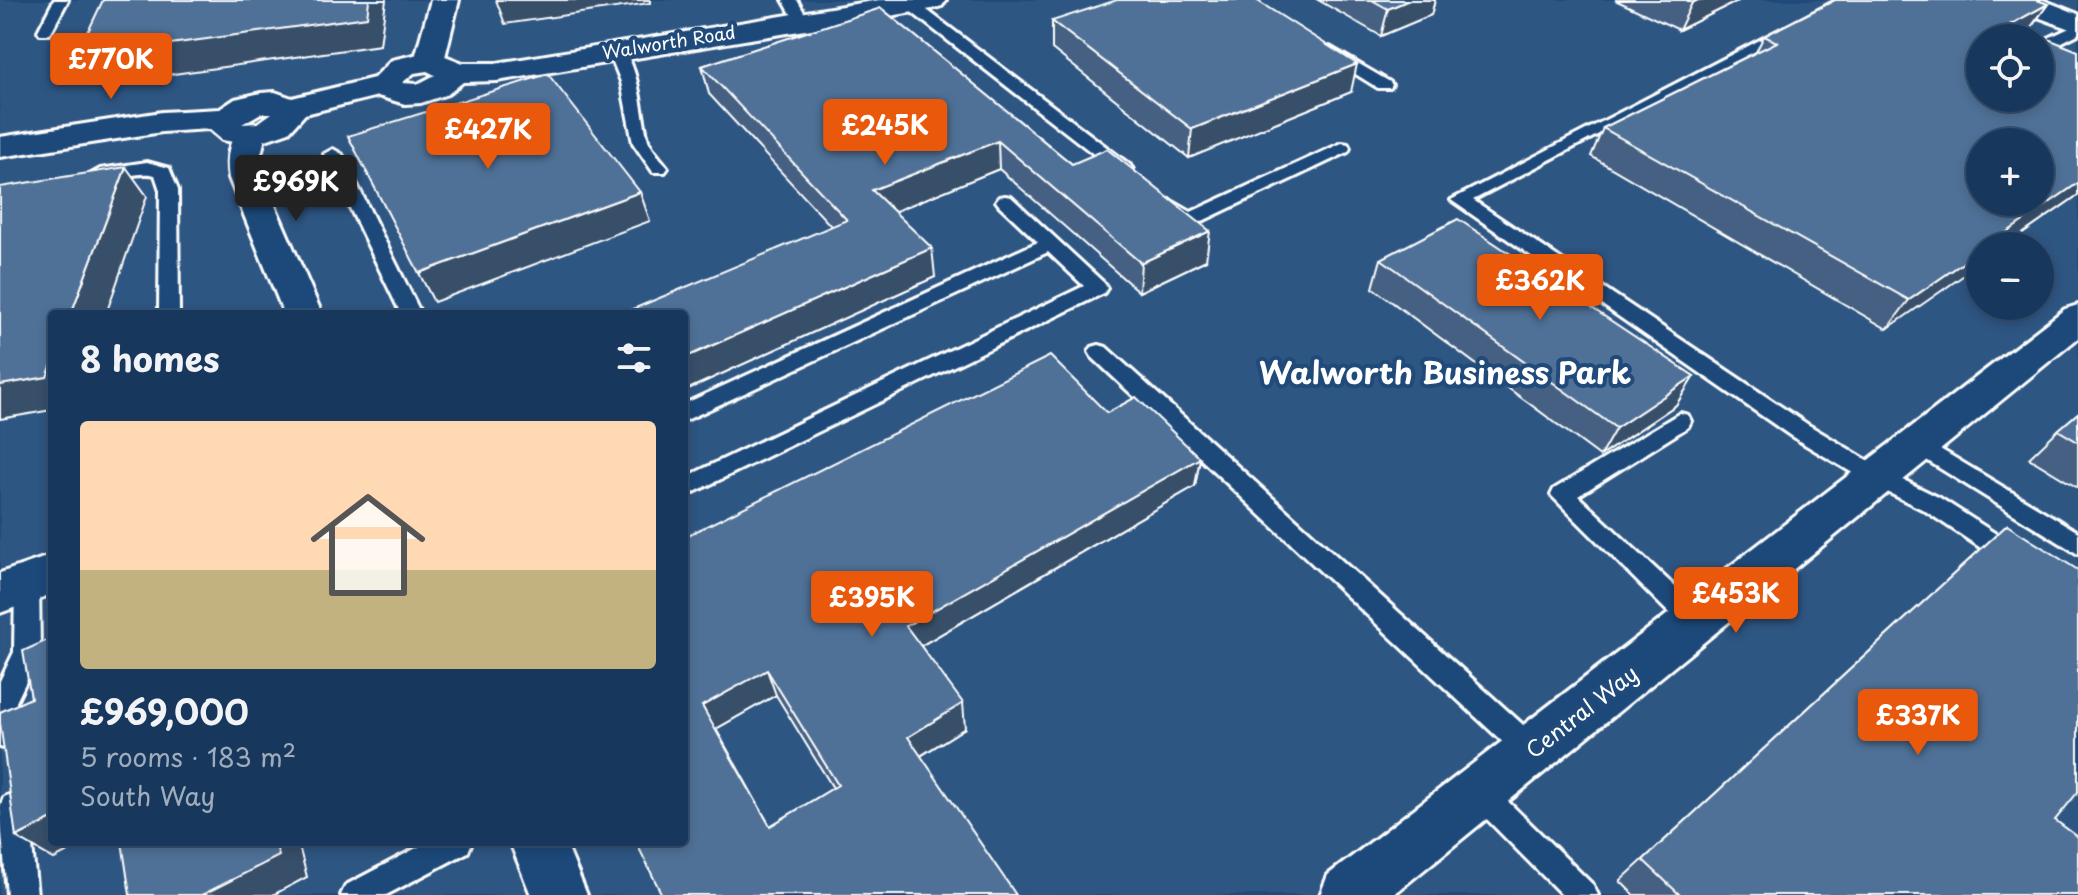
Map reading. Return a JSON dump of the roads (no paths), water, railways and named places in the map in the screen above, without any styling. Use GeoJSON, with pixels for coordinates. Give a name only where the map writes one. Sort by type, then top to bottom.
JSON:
{"type":"FeatureCollection","features":[{"type":"Feature","properties":{"kind":"street"},"geometry":{"type":"LineString","coordinates":[[441,67],[445,0]]}},
{"type":"Feature","properties":{"kind":"street"},"geometry":{"type":"LineString","coordinates":[[2018,0],[2071,30]]}},
{"type":"Feature","properties":{"kind":"street","name":"Walworth Road"},"geometry":{"type":"LineString","coordinates":[[0,147],[162,122],[239,126],[243,107],[265,102],[283,104],[289,108],[386,84],[387,79],[399,69],[441,67],[497,72],[617,52],[796,11],[921,2]]}},
{"type":"Feature","properties":{"kind":"street"},"geometry":{"type":"LineString","coordinates":[[239,126],[246,178],[301,310]]}},
{"type":"Feature","properties":{"kind":"street","name":"Central Way"},"geometry":{"type":"LineString","coordinates":[[1348,895],[2078,318]]}},
{"type":"Feature","properties":{"kind":"street"},"geometry":{"type":"LineString","coordinates":[[539,846],[559,895]]}},
{"type":"Feature","properties":{"kind":"lane"},"geometry":{"type":"LineString","coordinates":[[45,31],[61,0]]}},
{"type":"Feature","properties":{"kind":"lane"},"geometry":{"type":"LineString","coordinates":[[921,2],[980,58],[1190,220],[1342,148]]}},
{"type":"Feature","properties":{"kind":"lane"},"geometry":{"type":"LineString","coordinates":[[1800,24],[1460,200],[1799,430],[1879,478],[1932,504],[2038,574]]}},
{"type":"Feature","properties":{"kind":"lane"},"geometry":{"type":"LineString","coordinates":[[2071,30],[2078,49]]}},
{"type":"Feature","properties":{"kind":"lane"},"geometry":{"type":"LineString","coordinates":[[1322,47],[1384,85]]}},
{"type":"Feature","properties":{"kind":"lane"},"geometry":{"type":"LineString","coordinates":[[617,52],[629,82],[641,143],[659,168]]}},
{"type":"Feature","properties":{"kind":"lane"},"geometry":{"type":"LineString","coordinates":[[960,65],[980,58]]}},
{"type":"Feature","properties":{"kind":"lane"},"geometry":{"type":"LineString","coordinates":[[333,154],[409,310]]}},
{"type":"Feature","properties":{"kind":"lane"},"geometry":{"type":"LineString","coordinates":[[88,176],[147,167],[163,172],[169,190],[169,310]]}},
{"type":"Feature","properties":{"kind":"lane"},"geometry":{"type":"LineString","coordinates":[[688,486],[1097,288],[1005,201]]}},
{"type":"Feature","properties":{"kind":"lane"},"geometry":{"type":"LineString","coordinates":[[688,411],[1050,244]]}},
{"type":"Feature","properties":{"kind":"lane"},"geometry":{"type":"LineString","coordinates":[[1099,352],[1532,751]]}},
{"type":"Feature","properties":{"kind":"lane"},"geometry":{"type":"LineString","coordinates":[[1680,421],[1562,495],[1695,622]]}},
{"type":"Feature","properties":{"kind":"lane"},"geometry":{"type":"LineString","coordinates":[[1920,445],[2078,544]]}},
{"type":"Feature","properties":{"kind":"lane"},"geometry":{"type":"LineString","coordinates":[[22,895],[3,702],[27,652],[26,584]]}},
{"type":"Feature","properties":{"kind":"lane"},"geometry":{"type":"LineString","coordinates":[[1479,792],[1583,895]]}},
{"type":"Feature","properties":{"kind":"lane"},"geometry":{"type":"LineString","coordinates":[[356,895],[450,846]]}},
{"type":"Feature","properties":{"kind":"district","name":"Walworth Business Park"},"geometry":{"type":"Point","coordinates":[1445,374]}}]}
